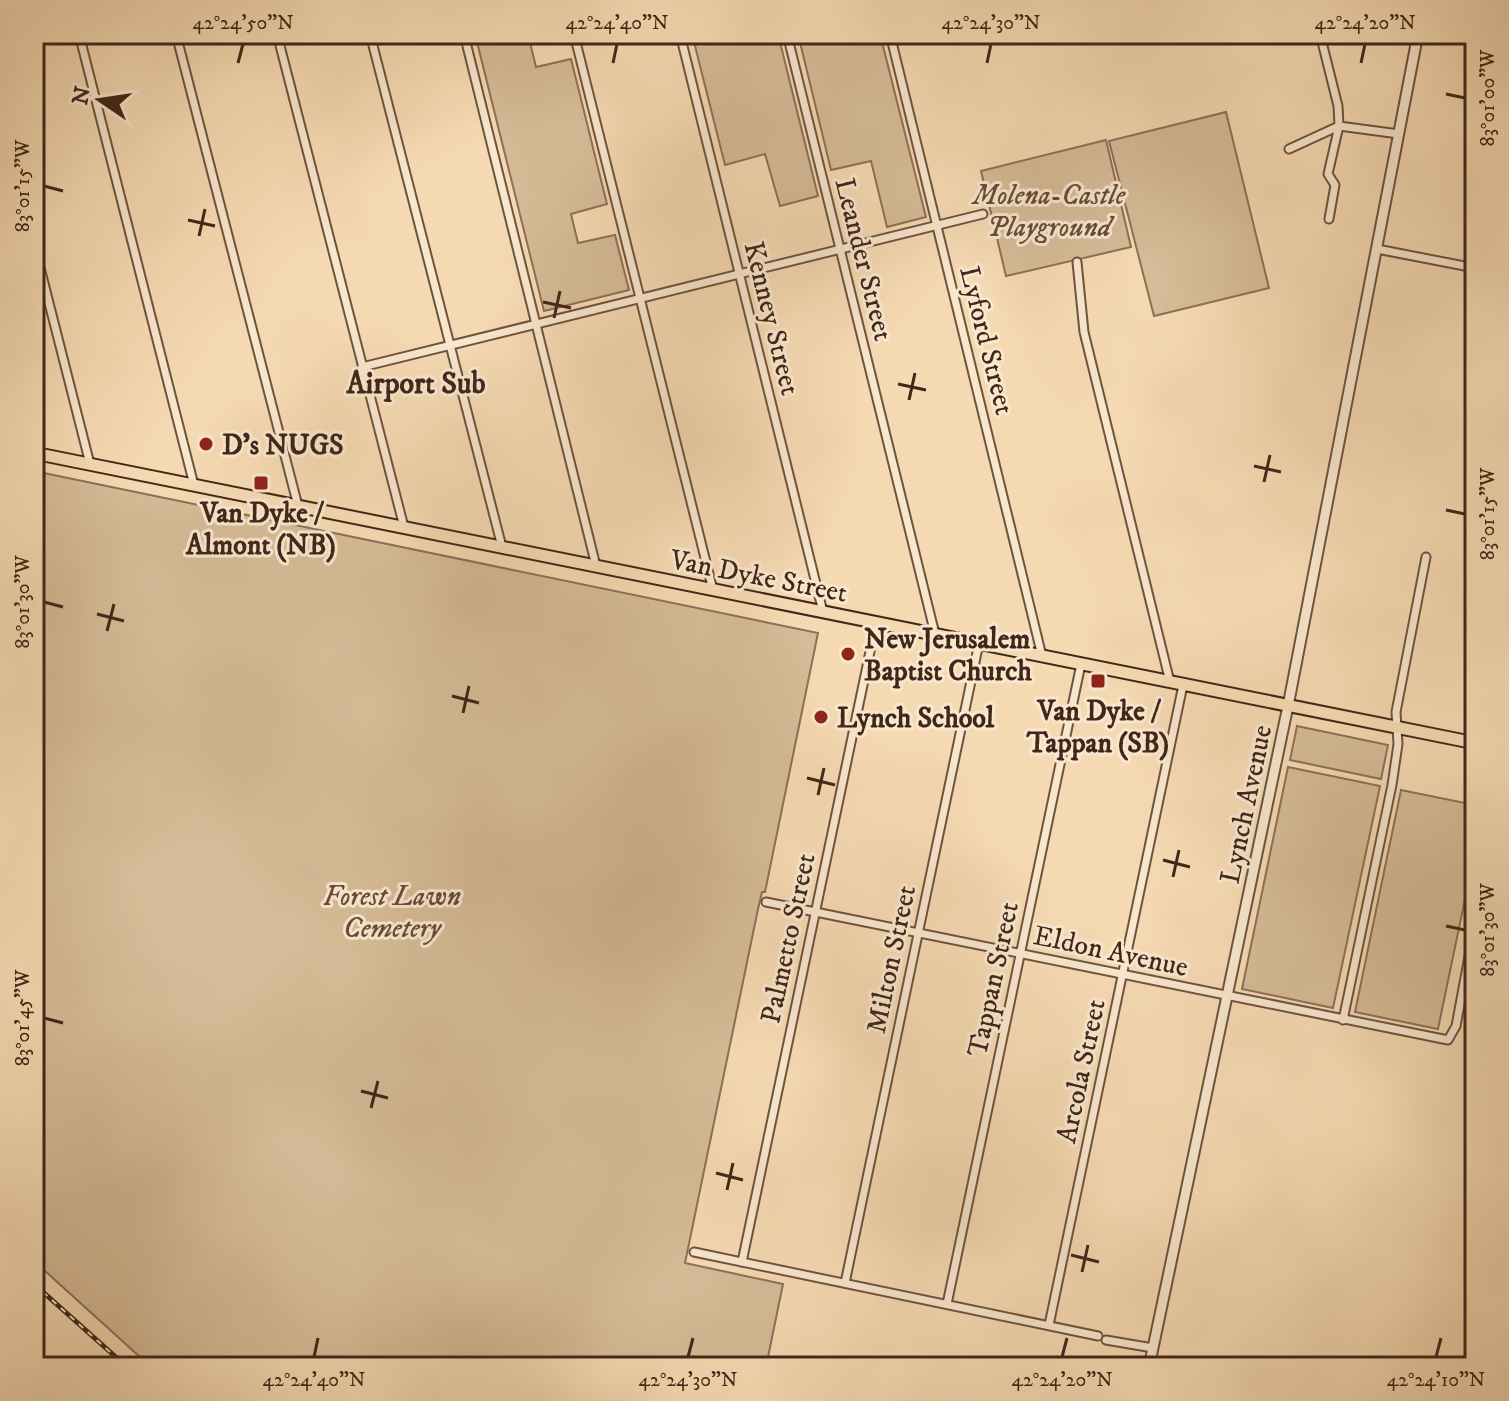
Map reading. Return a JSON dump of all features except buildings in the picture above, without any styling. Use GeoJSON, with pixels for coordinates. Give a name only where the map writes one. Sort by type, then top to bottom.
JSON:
{"type":"FeatureCollection","features":[{"type":"Feature","properties":{"kind":"main road","name":"Van Dyke Street"},"geometry":{"type":"LineString","coordinates":[[34,453],[1475,743]]}},
{"type":"Feature","properties":{"kind":"street"},"geometry":{"type":"LineString","coordinates":[[79,34],[194,485]]}},
{"type":"Feature","properties":{"kind":"street"},"geometry":{"type":"LineString","coordinates":[[176,34],[298,506]]}},
{"type":"Feature","properties":{"kind":"street"},"geometry":{"type":"LineString","coordinates":[[277,34],[404,527]]}},
{"type":"Feature","properties":{"kind":"street"},"geometry":{"type":"LineString","coordinates":[[370,34],[502,547]]}},
{"type":"Feature","properties":{"kind":"street"},"geometry":{"type":"LineString","coordinates":[[464,34],[596,566]]}},
{"type":"Feature","properties":{"kind":"street"},"geometry":{"type":"LineString","coordinates":[[574,34],[713,590]]}},
{"type":"Feature","properties":{"kind":"street","name":"Kenney Street"},"geometry":{"type":"LineString","coordinates":[[680,34],[823,612]]}},
{"type":"Feature","properties":{"kind":"street","name":"Leander Street"},"geometry":{"type":"LineString","coordinates":[[787,34],[935,634]]}},
{"type":"Feature","properties":{"kind":"street","name":"Lyford Street"},"geometry":{"type":"LineString","coordinates":[[890,34],[1042,656]]}},
{"type":"Feature","properties":{"kind":"street"},"geometry":{"type":"LineString","coordinates":[[1320,34],[1338,106],[1339,126],[1328,174],[1335,185],[1329,219]]}},
{"type":"Feature","properties":{"kind":"street","name":"Lynch Avenue"},"geometry":{"type":"LineString","coordinates":[[1149,1367],[1288,706],[1418,34]]}},
{"type":"Feature","properties":{"kind":"street"},"geometry":{"type":"LineString","coordinates":[[1289,149],[1339,126],[1399,134]]}},
{"type":"Feature","properties":{"kind":"street"},"geometry":{"type":"LineString","coordinates":[[362,367],[983,214]]}},
{"type":"Feature","properties":{"kind":"street"},"geometry":{"type":"LineString","coordinates":[[34,244],[90,464]]}},
{"type":"Feature","properties":{"kind":"street"},"geometry":{"type":"LineString","coordinates":[[1377,249],[1475,268]]}},
{"type":"Feature","properties":{"kind":"street"},"geometry":{"type":"LineString","coordinates":[[1077,262],[1084,332],[1170,682]]}},
{"type":"Feature","properties":{"kind":"street"},"geometry":{"type":"LineString","coordinates":[[1343,1020],[1392,785],[1398,744],[1396,712],[1426,557]]}},
{"type":"Feature","properties":{"kind":"street","name":"Palmetto Street"},"geometry":{"type":"LineString","coordinates":[[742,1262],[876,623]]}},
{"type":"Feature","properties":{"kind":"street","name":"Milton Street"},"geometry":{"type":"LineString","coordinates":[[845,1283],[979,643]]}},
{"type":"Feature","properties":{"kind":"street","name":"Tappan Street"},"geometry":{"type":"LineString","coordinates":[[947,1304],[1081,664]]}},
{"type":"Feature","properties":{"kind":"street","name":"Arcola Street"},"geometry":{"type":"LineString","coordinates":[[1049,1325],[1183,685]]}},
{"type":"Feature","properties":{"kind":"street","name":"Eldon Avenue"},"geometry":{"type":"LineString","coordinates":[[766,902],[1448,1040],[1456,1026],[1475,924]]}},
{"type":"Feature","properties":{"kind":"street"},"geometry":{"type":"LineString","coordinates":[[694,1252],[1098,1336]]}},
{"type":"Feature","properties":{"kind":"street"},"geometry":{"type":"LineString","coordinates":[[1106,1340],[1153,1348]]}},
{"type":"Feature","properties":{"kind":"green space"},"geometry":{"type":"Polygon","coordinates":[[[475,34],[528,34],[536,67],[571,59],[607,204],[571,214],[578,243],[615,235],[629,290],[544,311],[475,34]]]}},
{"type":"Feature","properties":{"kind":"green space"},"geometry":{"type":"Polygon","coordinates":[[[692,34],[778,34],[818,196],[780,206],[765,154],[725,165],[692,34]]]}},
{"type":"Feature","properties":{"kind":"green space"},"geometry":{"type":"Polygon","coordinates":[[[798,34],[880,34],[926,217],[887,227],[871,161],[831,170],[798,34]]]}},
{"type":"Feature","properties":{"kind":"green space"},"geometry":{"type":"Polygon","coordinates":[[[1226,112],[1269,288],[1154,316],[1109,141],[1226,112]]]}},
{"type":"Feature","properties":{"kind":"green space","name":"Molena-Castle Playground"},"geometry":{"type":"Polygon","coordinates":[[[1106,140],[1131,247],[1006,276],[981,171],[1106,140]]]}},
{"type":"Feature","properties":{"kind":"green space","name":"Forest Lawn Cemetery"},"geometry":{"type":"Polygon","coordinates":[[[34,471],[818,633],[685,1263],[783,1284],[766,1367],[151,1367],[34,1261],[34,471]]]}},
{"type":"Feature","properties":{"kind":"green space"},"geometry":{"type":"Polygon","coordinates":[[[1297,726],[1388,745],[1381,779],[1290,760],[1297,726]]]}},
{"type":"Feature","properties":{"kind":"green space"},"geometry":{"type":"Polygon","coordinates":[[[1288,767],[1380,786],[1333,1008],[1242,989],[1288,767]]]}},
{"type":"Feature","properties":{"kind":"green space"},"geometry":{"type":"Polygon","coordinates":[[[1401,790],[1475,805],[1475,851],[1438,1029],[1355,1012],[1401,790]]]}},
{"type":"Feature","properties":{"kind":"railway"},"geometry":{"type":"LineString","coordinates":[[34,1284],[127,1367]]}},
{"type":"Feature","properties":{"kind":"place","name":"D's NUGS"},"geometry":{"type":"Point","coordinates":[206,444]}},
{"type":"Feature","properties":{"kind":"place","name":"Van Dyke / Almont (NB)"},"geometry":{"type":"Point","coordinates":[261,483]}},
{"type":"Feature","properties":{"kind":"place","name":"New Jerusalem Baptist Church"},"geometry":{"type":"Point","coordinates":[848,654]}},
{"type":"Feature","properties":{"kind":"place","name":"Van Dyke / Tappan (SB)"},"geometry":{"type":"Point","coordinates":[1098,681]}},
{"type":"Feature","properties":{"kind":"place","name":"Lynch School"},"geometry":{"type":"Point","coordinates":[821,717]}},
{"type":"Feature","properties":{"kind":"district","name":"Airport Sub"},"geometry":{"type":"Point","coordinates":[416,383]}}]}
